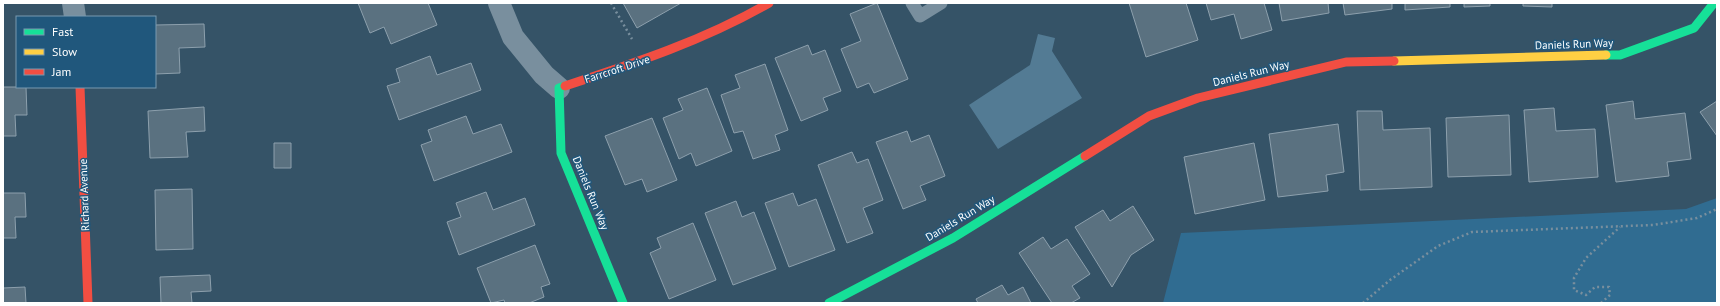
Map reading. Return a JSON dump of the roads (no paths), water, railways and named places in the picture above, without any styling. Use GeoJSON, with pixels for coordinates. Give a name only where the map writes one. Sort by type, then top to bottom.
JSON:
{"type":"FeatureCollection","features":[{"type":"Feature","properties":{"kind":"street"},"geometry":{"type":"LineString","coordinates":[[73,3],[75,16]]}},
{"type":"Feature","properties":{"kind":"street"},"geometry":{"type":"LineString","coordinates":[[499,3],[513,38],[544,75],[559,88]]}},
{"type":"Feature","properties":{"kind":"street","name":"Farrcroft Drive"},"geometry":{"type":"LineString","coordinates":[[559,88],[678,49],[753,7],[770,3]]}},
{"type":"Feature","properties":{"kind":"street","name":"Daniels Run Way"},"geometry":{"type":"LineString","coordinates":[[829,303],[953,238],[1149,116],[1198,98],[1346,62],[1620,55],[1694,28],[1714,3]]}},
{"type":"Feature","properties":{"kind":"street","name":"Richard Avenue"},"geometry":{"type":"LineString","coordinates":[[80,88],[88,303]]}},
{"type":"Feature","properties":{"kind":"street","name":"Daniels Run Way"},"geometry":{"type":"LineString","coordinates":[[559,88],[561,153],[623,303]]}},
{"type":"Feature","properties":{"kind":"lane"},"geometry":{"type":"LineString","coordinates":[[912,3],[920,16],[941,3]]}}]}
